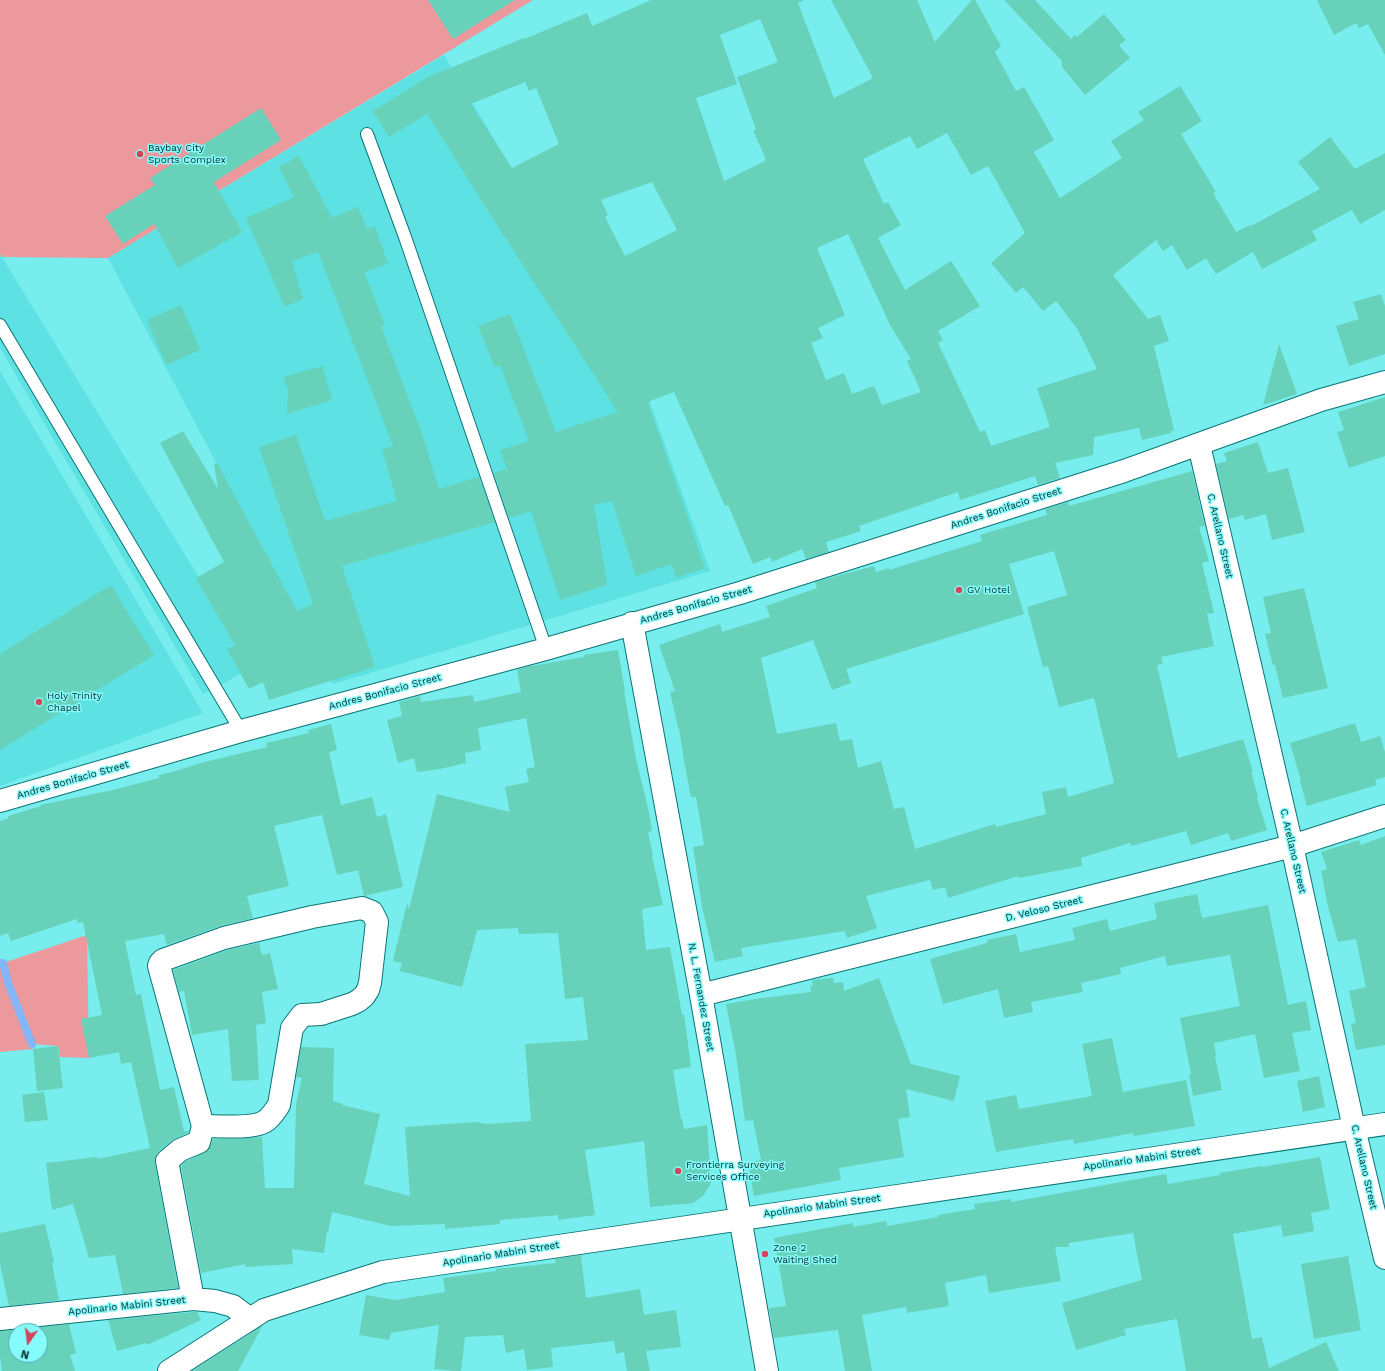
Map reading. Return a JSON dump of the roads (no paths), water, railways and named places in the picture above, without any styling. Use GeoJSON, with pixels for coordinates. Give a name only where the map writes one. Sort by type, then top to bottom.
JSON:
{"type":"FeatureCollection","features":[{"type":"Feature","properties":{"kind":"street","name":"Andres Bonifacio Street"},"geometry":{"type":"LineString","coordinates":[[0,801],[241,731],[546,649],[740,593],[1124,471],[1321,400],[1385,382]]}},
{"type":"Feature","properties":{"kind":"street","name":"C. Arellano Street"},"geometry":{"type":"LineString","coordinates":[[1199,445],[1292,846],[1354,1128],[1385,1258]]}},
{"type":"Feature","properties":{"kind":"street","name":"N. L. Fernandez Street"},"geometry":{"type":"LineString","coordinates":[[632,623],[701,995],[767,1371]]}},
{"type":"Feature","properties":{"kind":"street","name":"D. Veloso Street"},"geometry":{"type":"LineString","coordinates":[[701,995],[1292,846],[1385,816]]}},
{"type":"Feature","properties":{"kind":"street"},"geometry":{"type":"LineString","coordinates":[[193,1299],[167,1162],[180,1150],[199,1142],[203,1126],[159,966],[160,963],[163,960],[224,938],[312,917],[362,908],[372,912],[376,917],[377,922],[368,990],[358,1001],[352,1004],[321,1014],[302,1015],[292,1028],[279,1105],[272,1116],[264,1122],[244,1126],[203,1126]]}},
{"type":"Feature","properties":{"kind":"street","name":"Apolinario Mabini Street"},"geometry":{"type":"LineString","coordinates":[[0,1318],[193,1299],[215,1301],[257,1315],[383,1272],[740,1218],[1385,1124]]}},
{"type":"Feature","properties":{"kind":"street"},"geometry":{"type":"LineString","coordinates":[[169,1371],[257,1315]]}},
{"type":"Feature","properties":{"kind":"lane"},"geometry":{"type":"LineString","coordinates":[[367,134],[405,237],[546,649]]}},
{"type":"Feature","properties":{"kind":"lane"},"geometry":{"type":"LineString","coordinates":[[0,325],[241,731]]}},
{"type":"Feature","properties":{"kind":"waterway"},"geometry":{"type":"LineString","coordinates":[[0,963],[3,963],[8,983],[32,1044]]}},
{"type":"Feature","properties":{"kind":"place","name":"Baybay City Sports Complex"},"geometry":{"type":"Point","coordinates":[140,154]}},
{"type":"Feature","properties":{"kind":"place","name":"GV Hotel"},"geometry":{"type":"Point","coordinates":[959,590]}},
{"type":"Feature","properties":{"kind":"place","name":"Holy Trinity Chapel"},"geometry":{"type":"Point","coordinates":[39,702]}},
{"type":"Feature","properties":{"kind":"place","name":"Frontierra Surveying Services Office"},"geometry":{"type":"Point","coordinates":[678,1171]}},
{"type":"Feature","properties":{"kind":"place","name":"Zone 2 Waiting Shed"},"geometry":{"type":"Point","coordinates":[765,1254]}}]}
